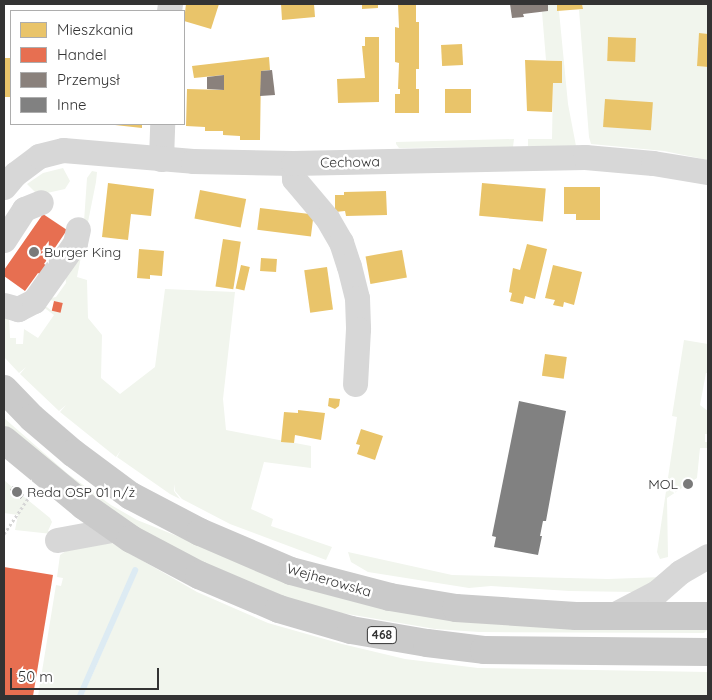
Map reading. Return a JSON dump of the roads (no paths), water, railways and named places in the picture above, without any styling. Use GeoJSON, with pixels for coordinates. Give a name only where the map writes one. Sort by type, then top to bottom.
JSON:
{"type":"FeatureCollection","features":[{"type":"Feature","properties":{"kind":"main road","name":"Wejherowska"},"geometry":{"type":"LineString","coordinates":[[4,389],[32,418],[73,453],[132,496],[200,532],[291,571],[390,597],[456,608],[524,614],[708,616]]}},
{"type":"Feature","properties":{"kind":"main road","name":"468"},"geometry":{"type":"LineString","coordinates":[[4,440],[84,506],[117,529],[199,575],[279,609],[351,630],[427,643],[484,650],[708,652]]}},
{"type":"Feature","properties":{"kind":"street"},"geometry":{"type":"LineString","coordinates":[[161,159],[162,125]]}},
{"type":"Feature","properties":{"kind":"street","name":"Cechowa"},"geometry":{"type":"LineString","coordinates":[[4,187],[27,163],[47,152],[80,151],[161,159],[293,163],[585,157],[653,163],[708,172]]}},
{"type":"Feature","properties":{"kind":"street"},"geometry":{"type":"LineString","coordinates":[[293,163],[294,179],[327,218],[341,242],[349,266],[357,298],[358,329],[355,384]]}},
{"type":"Feature","properties":{"kind":"street"},"geometry":{"type":"LineString","coordinates":[[4,240],[24,209],[41,202]]}},
{"type":"Feature","properties":{"kind":"street"},"geometry":{"type":"LineString","coordinates":[[4,305],[18,309],[34,301],[75,243],[78,229]]}},
{"type":"Feature","properties":{"kind":"street"},"geometry":{"type":"LineString","coordinates":[[57,540],[117,529]]}},
{"type":"Feature","properties":{"kind":"street"},"geometry":{"type":"LineString","coordinates":[[609,616],[657,592],[680,572],[708,556]]}},
{"type":"Feature","properties":{"kind":"waterway"},"geometry":{"type":"LineString","coordinates":[[80,696],[135,571]]}},
{"type":"Feature","properties":{"kind":"place","name":"Burger King"},"geometry":{"type":"Point","coordinates":[34,252]}},
{"type":"Feature","properties":{"kind":"place","name":"MOL"},"geometry":{"type":"Point","coordinates":[688,484]}},
{"type":"Feature","properties":{"kind":"place","name":"Reda OSP 01 n/ż"},"geometry":{"type":"Point","coordinates":[17,492]}}]}
